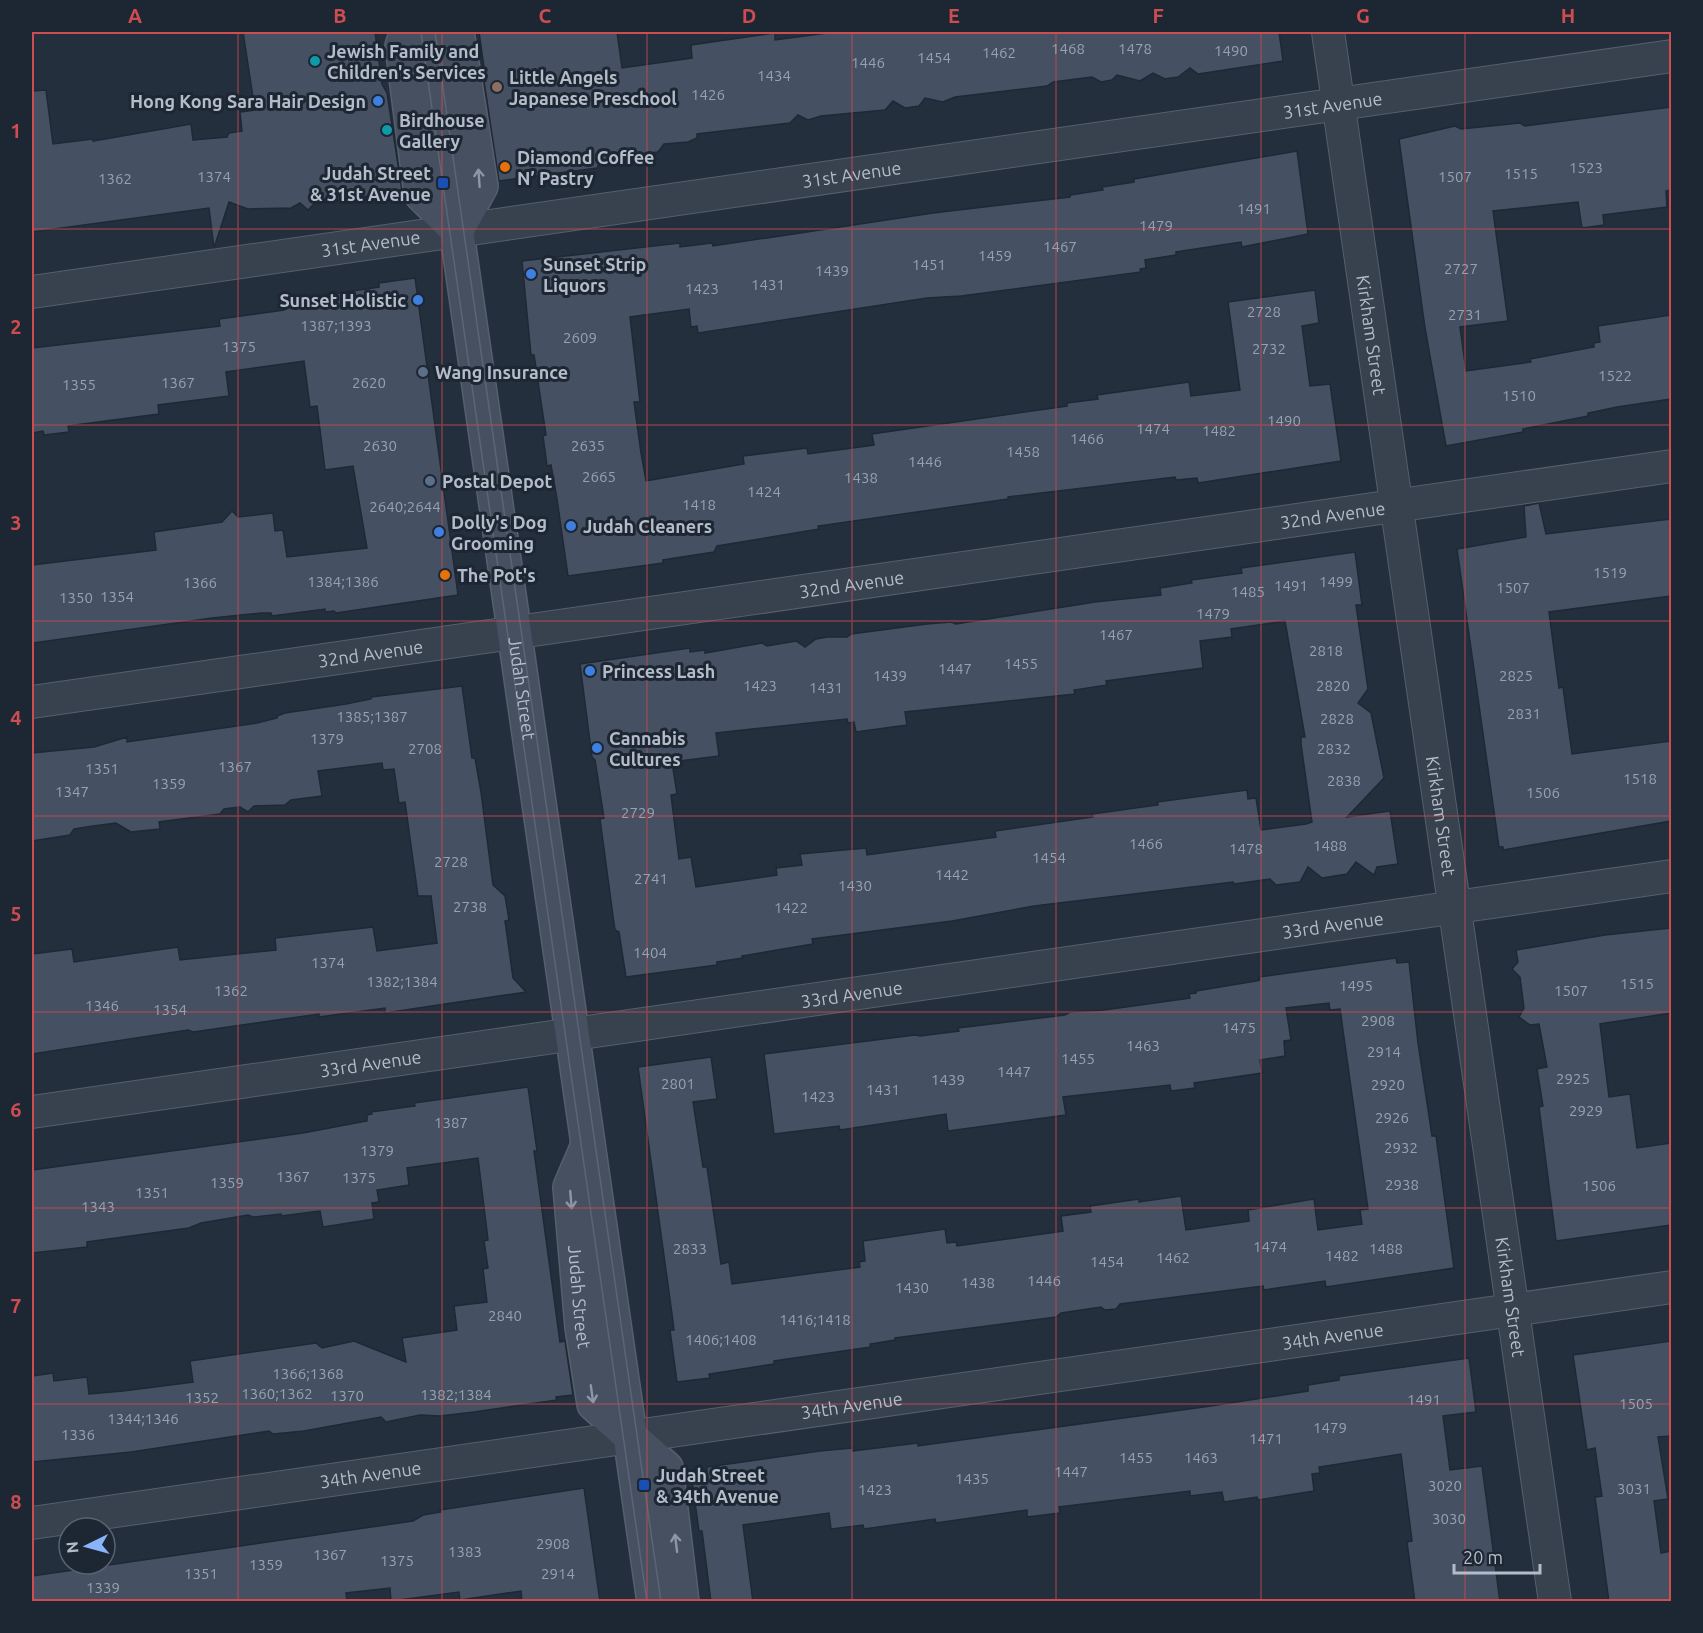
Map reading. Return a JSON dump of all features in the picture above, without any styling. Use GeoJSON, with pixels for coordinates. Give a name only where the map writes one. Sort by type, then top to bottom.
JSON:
{"type":"FeatureCollection","features":[{"type":"Feature","properties":{"kind":"street"},"geometry":{"type":"LineString","coordinates":[[407,32],[402,46],[421,195],[457,231],[481,186],[458,38],[453,32]]}},
{"type":"Feature","properties":{"kind":"street","name":"Judah Street"},"geometry":{"type":"LineString","coordinates":[[428,32],[654,1602]]}},
{"type":"Feature","properties":{"kind":"street","name":"Kirkham Street"},"geometry":{"type":"LineString","coordinates":[[1328,32],[1554,1602]]}},
{"type":"Feature","properties":{"kind":"street","name":"31st Avenue"},"geometry":{"type":"LineString","coordinates":[[32,292],[1671,56]]}},
{"type":"Feature","properties":{"kind":"street","name":"32nd Avenue"},"geometry":{"type":"LineString","coordinates":[[32,702],[1671,466]]}},
{"type":"Feature","properties":{"kind":"street","name":"33rd Avenue"},"geometry":{"type":"LineString","coordinates":[[32,1112],[1671,876]]}},
{"type":"Feature","properties":{"kind":"street","name":"34th Avenue"},"geometry":{"type":"LineString","coordinates":[[32,1523],[1671,1287]]}},
{"type":"Feature","properties":{"kind":"street"},"geometry":{"type":"LineString","coordinates":[[630,1437],[666,1468],[682,1602]]}},
{"type":"Feature","properties":{"kind":"building"},"geometry":{"type":"Polygon","coordinates":[[[243,32],[375,32],[382,84],[387,93],[402,191],[314,204],[308,210],[300,203],[291,208],[248,209],[229,202],[214,248],[209,208],[32,232],[32,91],[46,90],[53,144],[93,139],[93,141],[191,124],[193,140],[227,137],[229,133],[242,131],[240,112],[255,110],[243,32]]]}},
{"type":"Feature","properties":{"kind":"building"},"geometry":{"type":"Polygon","coordinates":[[[479,32],[617,32],[622,68],[692,58],[691,45],[775,33],[775,40],[835,32],[1279,32],[1283,61],[1198,74],[1190,68],[1178,77],[1165,79],[1153,73],[1140,81],[1117,75],[1112,80],[1101,82],[1092,77],[1053,82],[1047,86],[955,97],[943,102],[925,98],[919,106],[905,108],[893,101],[885,110],[821,116],[808,120],[798,115],[790,123],[697,134],[697,138],[688,142],[664,144],[658,152],[630,155],[627,160],[599,164],[597,168],[499,181],[479,32]]]}},
{"type":"Feature","properties":{"kind":"building"},"geometry":{"type":"Polygon","coordinates":[[[1671,107],[1671,190],[1666,191],[1667,207],[1603,215],[1604,225],[1582,228],[1578,202],[1493,211],[1508,321],[1460,327],[1466,371],[1531,362],[1530,359],[1594,347],[1594,343],[1600,342],[1598,326],[1671,315],[1671,399],[1588,413],[1588,416],[1523,429],[1523,432],[1446,446],[1425,328],[1399,139],[1455,126],[1461,129],[1520,123],[1525,126],[1671,107]]]}},
{"type":"Feature","properties":{"kind":"building"},"geometry":{"type":"Polygon","coordinates":[[[1297,151],[1308,234],[1242,247],[1241,242],[1176,252],[1176,255],[1145,260],[1146,268],[1140,269],[1141,272],[961,296],[927,298],[698,333],[697,326],[691,327],[689,309],[630,317],[640,402],[634,402],[641,453],[646,481],[744,464],[743,456],[807,448],[808,454],[874,445],[872,434],[1067,406],[1067,403],[1098,399],[1097,395],[1189,382],[1191,396],[1240,390],[1228,302],[1315,290],[1319,323],[1302,326],[1310,386],[1330,384],[1341,461],[1198,483],[1197,478],[1176,480],[1175,477],[1008,497],[1008,499],[818,526],[819,529],[717,546],[714,552],[663,560],[663,563],[568,576],[551,465],[547,466],[543,436],[546,435],[534,355],[531,355],[522,261],[680,243],[680,247],[712,243],[713,246],[933,213],[1070,197],[1070,195],[1103,190],[1102,187],[1134,182],[1134,179],[1297,151]]]}},
{"type":"Feature","properties":{"kind":"building"},"geometry":{"type":"Polygon","coordinates":[[[415,278],[458,595],[336,613],[334,611],[325,612],[325,609],[272,616],[271,613],[261,613],[212,618],[33,643],[32,565],[156,550],[154,532],[222,522],[232,511],[238,517],[273,513],[275,531],[283,530],[287,557],[367,548],[353,466],[325,470],[317,406],[310,407],[304,361],[226,372],[229,396],[158,405],[159,414],[68,426],[69,432],[44,435],[43,431],[32,433],[32,348],[220,326],[219,319],[284,310],[285,301],[379,287],[379,283],[415,278]]]}},
{"type":"Feature","properties":{"kind":"building"},"geometry":{"type":"Polygon","coordinates":[[[1539,503],[1546,534],[1671,519],[1671,596],[1549,612],[1559,688],[1563,687],[1572,754],[1671,741],[1671,821],[1503,850],[1503,847],[1499,847],[1457,549],[1526,537],[1524,506],[1539,503]]]}},
{"type":"Feature","properties":{"kind":"building"},"geometry":{"type":"Polygon","coordinates":[[[1355,552],[1362,605],[1356,605],[1368,689],[1358,703],[1371,713],[1384,778],[1347,817],[1390,811],[1398,864],[1377,867],[1374,875],[1356,862],[1347,874],[1322,878],[1308,867],[1300,882],[1276,885],[1270,879],[1234,884],[1233,882],[1034,906],[952,921],[812,939],[813,944],[742,956],[743,958],[717,962],[717,965],[626,977],[619,932],[615,930],[600,819],[604,818],[595,760],[592,757],[580,664],[690,648],[690,652],[705,650],[705,653],[762,643],[767,646],[796,641],[805,647],[816,639],[827,637],[847,637],[851,634],[927,624],[951,622],[956,624],[1095,602],[1161,595],[1160,588],[1192,583],[1191,580],[1242,573],[1241,568],[1355,552]],[[1285,621],[1231,629],[1232,637],[1200,641],[1203,668],[1106,681],[1107,685],[1074,690],[1075,694],[905,712],[907,725],[856,732],[854,722],[848,723],[847,719],[716,733],[719,756],[672,762],[677,794],[671,795],[679,859],[691,857],[696,887],[777,875],[776,868],[802,865],[800,854],[866,848],[867,855],[996,837],[995,831],[1093,817],[1092,814],[1158,805],[1157,802],[1247,790],[1248,799],[1256,798],[1261,830],[1306,824],[1312,822],[1301,744],[1301,737],[1305,737],[1285,621]]]}},
{"type":"Feature","properties":{"kind":"building"},"geometry":{"type":"Polygon","coordinates":[[[462,686],[472,758],[475,758],[481,792],[493,885],[505,896],[509,920],[505,921],[513,978],[526,992],[385,1013],[385,1008],[319,1017],[319,1014],[193,1032],[188,1030],[32,1054],[32,954],[72,949],[74,962],[178,947],[180,960],[276,950],[275,938],[373,927],[377,951],[437,943],[431,896],[418,896],[405,802],[399,803],[394,769],[383,770],[382,763],[318,771],[322,796],[291,800],[285,805],[254,806],[248,812],[240,807],[224,809],[220,814],[159,822],[160,829],[131,832],[116,823],[93,826],[74,829],[70,835],[32,841],[32,753],[94,747],[127,737],[127,742],[257,723],[277,718],[285,713],[346,704],[371,699],[371,697],[462,686]]]}},
{"type":"Feature","properties":{"kind":"building"},"geometry":{"type":"Polygon","coordinates":[[[1671,928],[1671,1013],[1600,1024],[1609,1097],[1630,1094],[1637,1148],[1671,1143],[1671,1225],[1556,1241],[1539,1107],[1543,1106],[1537,1069],[1547,1067],[1539,1024],[1530,1025],[1519,1017],[1524,1008],[1520,977],[1512,969],[1518,962],[1516,950],[1605,935],[1671,928]]]}},
{"type":"Feature","properties":{"kind":"building"},"geometry":{"type":"Polygon","coordinates":[[[1396,958],[1397,963],[1409,962],[1418,1043],[1432,1136],[1436,1136],[1454,1268],[1326,1287],[1325,1281],[1264,1290],[1263,1286],[1120,1304],[1116,1309],[1105,1310],[1101,1307],[1061,1313],[1056,1317],[895,1338],[895,1340],[870,1344],[871,1347],[774,1361],[774,1364],[709,1374],[710,1378],[677,1382],[670,1330],[674,1330],[638,1067],[711,1057],[717,1099],[693,1102],[703,1167],[707,1167],[721,1264],[729,1262],[732,1284],[860,1267],[859,1262],[865,1261],[863,1241],[945,1229],[947,1243],[956,1242],[957,1246],[1063,1231],[1061,1216],[1091,1212],[1090,1206],[1139,1199],[1139,1202],[1181,1196],[1186,1230],[1249,1221],[1248,1210],[1314,1199],[1318,1230],[1362,1224],[1360,1210],[1368,1209],[1340,1009],[1330,1010],[1329,1003],[1286,1008],[1291,1040],[1284,1041],[1285,1056],[1260,1060],[1262,1073],[1194,1083],[1195,1088],[1171,1091],[1170,1085],[1063,1097],[1066,1115],[948,1131],[946,1114],[840,1130],[839,1126],[774,1134],[764,1054],[959,1031],[958,1028],[1190,998],[1189,994],[1196,993],[1196,991],[1256,981],[1260,980],[1259,977],[1396,958]]]}},
{"type":"Feature","properties":{"kind":"building"},"geometry":{"type":"Polygon","coordinates":[[[528,1087],[537,1151],[534,1151],[560,1342],[565,1341],[573,1395],[556,1397],[557,1400],[474,1412],[440,1416],[420,1415],[386,1422],[381,1417],[304,1431],[273,1434],[269,1431],[131,1452],[32,1462],[32,1376],[53,1373],[54,1381],[87,1377],[89,1394],[123,1391],[193,1382],[190,1361],[316,1343],[322,1348],[354,1341],[406,1362],[402,1338],[457,1330],[454,1306],[487,1302],[483,1269],[488,1268],[484,1241],[488,1240],[478,1158],[407,1168],[409,1185],[377,1190],[379,1202],[372,1203],[374,1219],[323,1227],[320,1211],[281,1216],[281,1214],[253,1217],[248,1215],[201,1223],[189,1228],[87,1242],[87,1247],[32,1253],[32,1170],[303,1133],[367,1121],[367,1115],[372,1114],[371,1112],[415,1106],[414,1103],[528,1087]]]}},
{"type":"Feature","properties":{"kind":"building"},"geometry":{"type":"Polygon","coordinates":[[[1671,1341],[1671,1436],[1658,1437],[1668,1499],[1654,1501],[1661,1553],[1671,1551],[1671,1602],[1609,1602],[1595,1497],[1602,1496],[1595,1448],[1587,1450],[1573,1355],[1671,1341]]]}},
{"type":"Feature","properties":{"kind":"building"},"geometry":{"type":"Polygon","coordinates":[[[1469,1358],[1476,1412],[1443,1416],[1450,1470],[1482,1466],[1500,1602],[1415,1602],[1407,1542],[1412,1541],[1401,1454],[1319,1467],[1320,1473],[1312,1474],[1314,1491],[1258,1500],[1257,1497],[1224,1502],[1222,1492],[1190,1496],[1190,1491],[1059,1507],[1060,1513],[1027,1517],[1027,1510],[936,1523],[935,1519],[864,1529],[863,1525],[831,1529],[829,1513],[743,1525],[753,1602],[711,1602],[702,1531],[699,1531],[691,1473],[707,1471],[707,1467],[820,1451],[852,1448],[853,1451],[918,1443],[918,1446],[1211,1406],[1308,1391],[1308,1385],[1339,1380],[1339,1376],[1469,1358]]]}},
{"type":"Feature","properties":{"kind":"building"},"geometry":{"type":"Polygon","coordinates":[[[584,1488],[600,1602],[522,1602],[521,1591],[460,1600],[459,1592],[391,1601],[390,1588],[346,1593],[347,1602],[32,1602],[32,1576],[57,1572],[57,1576],[117,1576],[117,1564],[413,1521],[423,1515],[441,1512],[440,1510],[584,1488]]]}},
{"type":"Feature","properties":{"kind":"tram line"},"geometry":{"type":"LineString","coordinates":[[421,32],[647,1602]]}},
{"type":"Feature","properties":{"kind":"tram line"},"geometry":{"type":"LineString","coordinates":[[435,32],[661,1602]]}},
{"type":"Feature","properties":{"kind":"place","name":"Jewish Family and Children's Services"},"geometry":{"type":"Point","coordinates":[315,61]}},
{"type":"Feature","properties":{"kind":"place","name":"Little Angels Japanese Preschool"},"geometry":{"type":"Point","coordinates":[497,87]}},
{"type":"Feature","properties":{"kind":"place","name":"Hong Kong Sara Hair Design"},"geometry":{"type":"Point","coordinates":[378,101]}},
{"type":"Feature","properties":{"kind":"place","name":"Birdhouse Gallery"},"geometry":{"type":"Point","coordinates":[387,130]}},
{"type":"Feature","properties":{"kind":"place","name":"Diamond Coffee N’ Pastry"},"geometry":{"type":"Point","coordinates":[505,167]}},
{"type":"Feature","properties":{"kind":"place","name":"Judah Street & 31st Avenue"},"geometry":{"type":"Point","coordinates":[443,183]}},
{"type":"Feature","properties":{"kind":"place","name":"Sunset Strip Liquors"},"geometry":{"type":"Point","coordinates":[531,274]}},
{"type":"Feature","properties":{"kind":"place","name":"Sunset Holistic"},"geometry":{"type":"Point","coordinates":[418,300]}},
{"type":"Feature","properties":{"kind":"place","name":"Wang Insurance"},"geometry":{"type":"Point","coordinates":[423,372]}},
{"type":"Feature","properties":{"kind":"place","name":"Postal Depot"},"geometry":{"type":"Point","coordinates":[430,481]}},
{"type":"Feature","properties":{"kind":"place","name":"Judah Cleaners"},"geometry":{"type":"Point","coordinates":[571,526]}},
{"type":"Feature","properties":{"kind":"place","name":"Dolly's Dog Grooming"},"geometry":{"type":"Point","coordinates":[439,532]}},
{"type":"Feature","properties":{"kind":"place","name":"The Pot's"},"geometry":{"type":"Point","coordinates":[445,575]}},
{"type":"Feature","properties":{"kind":"place","name":"Princess Lash"},"geometry":{"type":"Point","coordinates":[590,671]}},
{"type":"Feature","properties":{"kind":"place","name":"Cannabis Cultures"},"geometry":{"type":"Point","coordinates":[597,748]}},
{"type":"Feature","properties":{"kind":"place","name":"Judah Street & 34th Avenue"},"geometry":{"type":"Point","coordinates":[644,1485]}}]}
